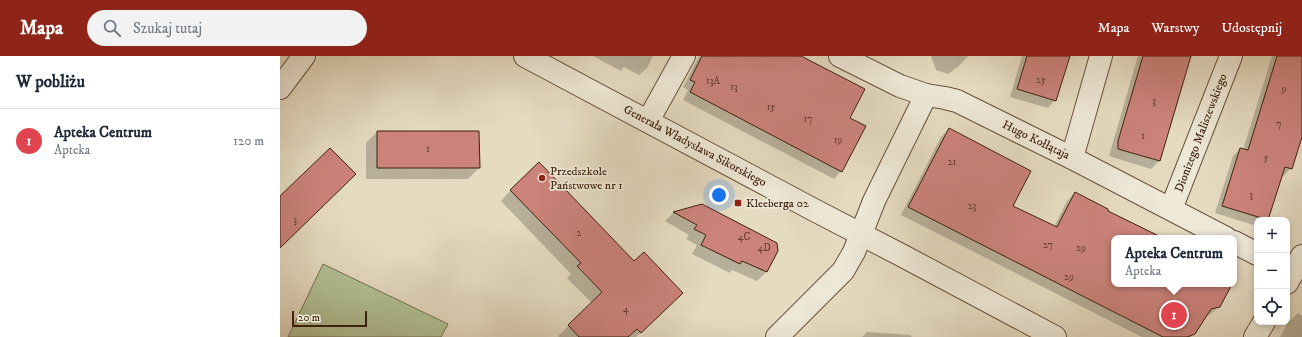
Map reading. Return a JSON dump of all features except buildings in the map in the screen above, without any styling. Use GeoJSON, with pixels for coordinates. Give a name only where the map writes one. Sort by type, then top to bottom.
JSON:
{"type":"FeatureCollection","features":[{"type":"Feature","properties":{"kind":"street"},"geometry":{"type":"LineString","coordinates":[[280,88],[304,56]]}},
{"type":"Feature","properties":{"kind":"street","name":"Generała Władysława Sikorskiego"},"geometry":{"type":"LineString","coordinates":[[526,56],[1055,337]]}},
{"type":"Feature","properties":{"kind":"street"},"geometry":{"type":"LineString","coordinates":[[648,121],[684,56]]}},
{"type":"Feature","properties":{"kind":"street","name":"Hugo Kołłątaja"},"geometry":{"type":"LineString","coordinates":[[840,56],[900,86],[926,95],[957,101],[1072,158],[1220,235]]}},
{"type":"Feature","properties":{"kind":"street"},"geometry":{"type":"LineString","coordinates":[[1072,158],[1101,56]]}},
{"type":"Feature","properties":{"kind":"street","name":"Dionizego Maliszewskiego"},"geometry":{"type":"LineString","coordinates":[[1171,209],[1231,56]]}},
{"type":"Feature","properties":{"kind":"street"},"geometry":{"type":"LineString","coordinates":[[777,337],[843,271],[854,252],[874,201],[926,95]]}},
{"type":"Feature","properties":{"kind":"street"},"geometry":{"type":"LineString","coordinates":[[1237,244],[1255,253]]}},
{"type":"Feature","properties":{"kind":"street"},"geometry":{"type":"LineString","coordinates":[[1256,337],[1262,325]]}},
{"type":"Feature","properties":{"kind":"green space"},"geometry":{"type":"Polygon","coordinates":[[[323,264],[448,324],[441,337],[288,337],[323,264]]]}},
{"type":"Feature","properties":{"kind":"place","name":"Przedszkole Państwowe nr 1"},"geometry":{"type":"Point","coordinates":[542,178]}},
{"type":"Feature","properties":{"kind":"place","name":"Kleeberga 02"},"geometry":{"type":"Point","coordinates":[738,203]}},
{"type":"Feature","properties":{"kind":"place","name":"Apteka Centrum"},"geometry":{"type":"Point","coordinates":[1174,315]}}]}
